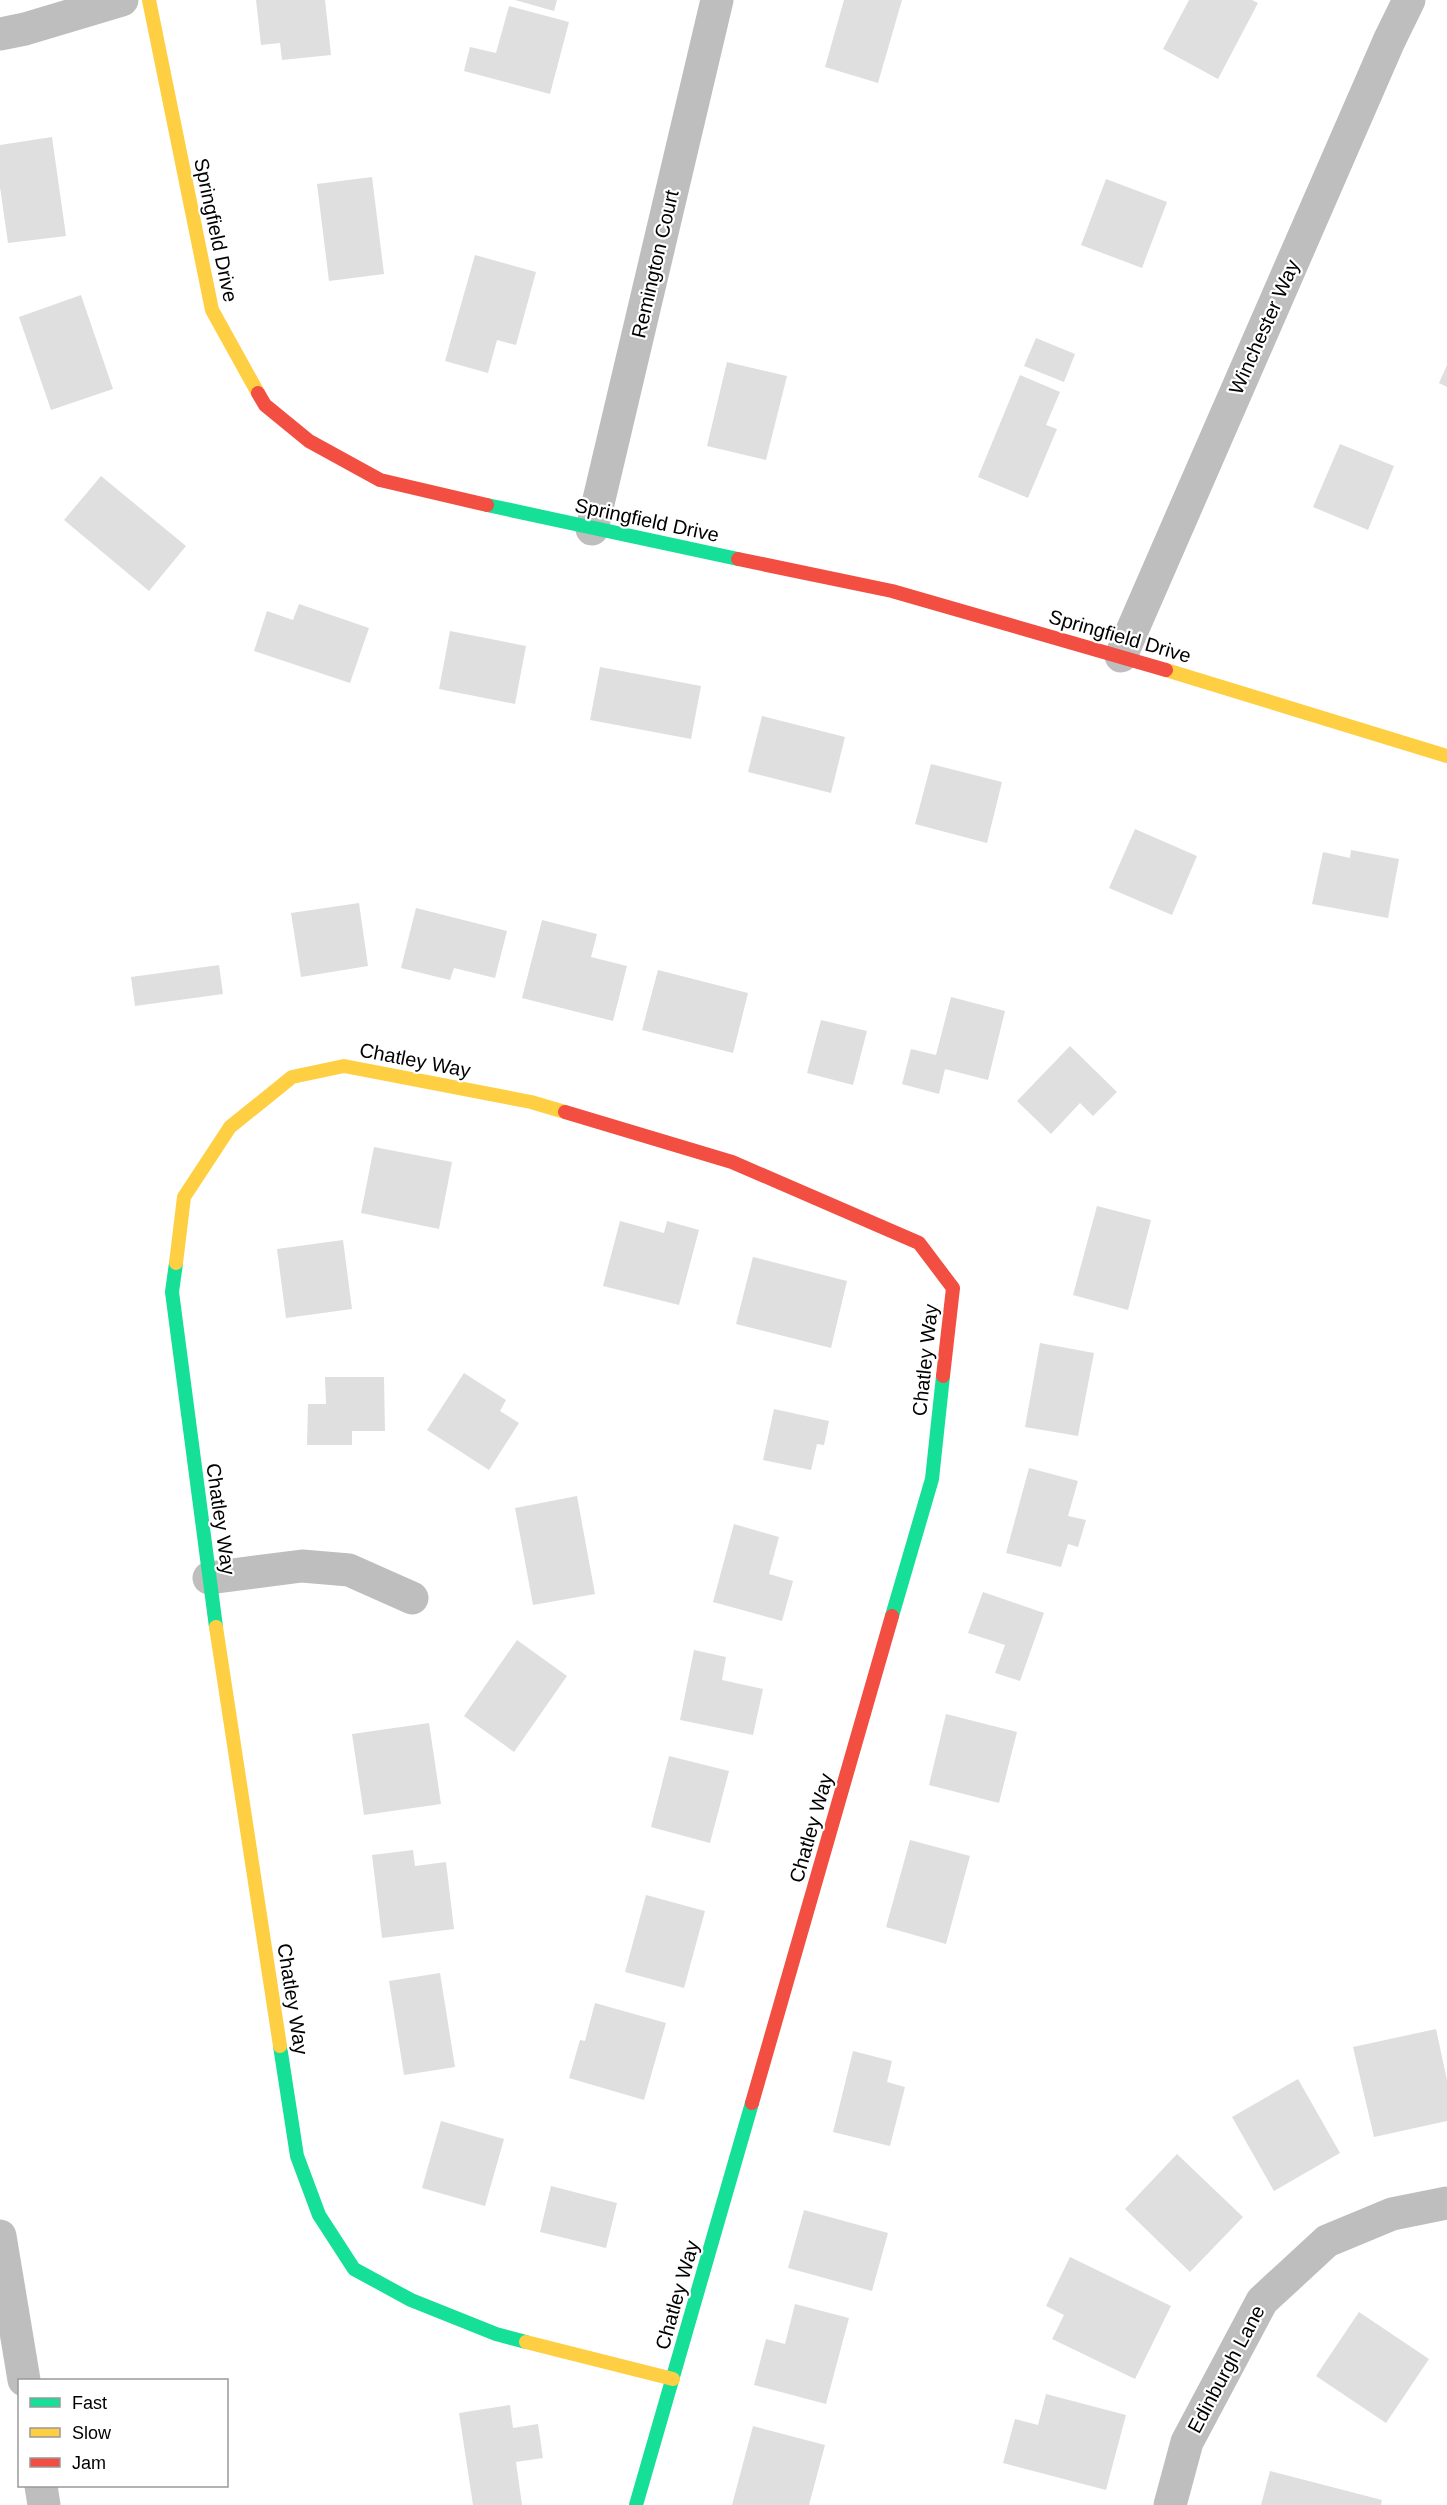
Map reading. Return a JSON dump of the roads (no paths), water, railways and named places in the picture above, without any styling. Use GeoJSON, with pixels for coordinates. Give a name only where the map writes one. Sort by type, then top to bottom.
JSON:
{"type":"FeatureCollection","features":[{"type":"Feature","properties":{"kind":"street"},"geometry":{"type":"LineString","coordinates":[[0,34],[25,29],[122,0]]}},
{"type":"Feature","properties":{"kind":"street","name":"Springfield Drive"},"geometry":{"type":"LineString","coordinates":[[149,0],[212,310],[265,405],[309,441],[380,480],[592,529],[892,591],[1121,656],[1447,756]]}},
{"type":"Feature","properties":{"kind":"street","name":"Remington Court"},"geometry":{"type":"LineString","coordinates":[[592,529],[717,0]]}},
{"type":"Feature","properties":{"kind":"street","name":"Winchester Way"},"geometry":{"type":"LineString","coordinates":[[1121,656],[1389,41],[1410,0]]}},
{"type":"Feature","properties":{"kind":"street","name":"Chatley Way"},"geometry":{"type":"LineString","coordinates":[[636,2505],[673,2379],[932,1479],[953,1288],[919,1243],[732,1162],[531,1102],[344,1066],[292,1077],[230,1127],[184,1197],[172,1292],[209,1578],[297,2156],[319,2215],[354,2269],[411,2300],[496,2334],[673,2379]]}},
{"type":"Feature","properties":{"kind":"street"},"geometry":{"type":"LineString","coordinates":[[209,1578],[302,1566],[349,1570],[412,1598]]}},
{"type":"Feature","properties":{"kind":"street","name":"Edinburgh Lane"},"geometry":{"type":"LineString","coordinates":[[1170,2505],[1187,2442],[1262,2301],[1327,2241],[1392,2214],[1447,2203]]}},
{"type":"Feature","properties":{"kind":"street"},"geometry":{"type":"LineString","coordinates":[[0,2236],[24,2379]]}},
{"type":"Feature","properties":{"kind":"street"},"geometry":{"type":"LineString","coordinates":[[41,2487],[44,2505]]}}]}
